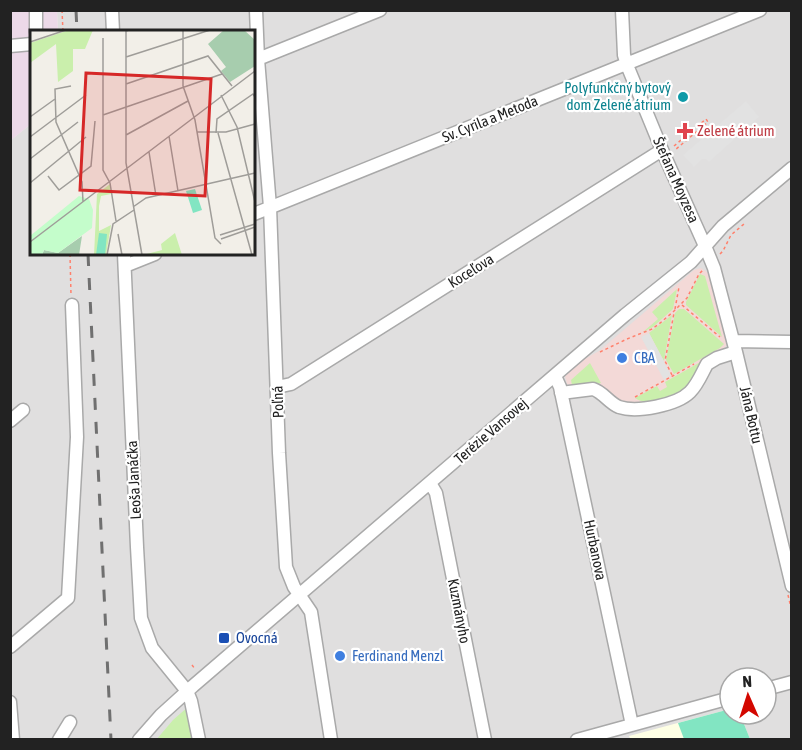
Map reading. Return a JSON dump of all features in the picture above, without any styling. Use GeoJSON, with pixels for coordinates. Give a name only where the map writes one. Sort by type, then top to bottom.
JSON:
{"type":"FeatureCollection","features":[{"type":"Feature","properties":{"kind":"street"},"geometry":{"type":"LineString","coordinates":[[36,10],[36,30]]}},
{"type":"Feature","properties":{"kind":"street"},"geometry":{"type":"LineString","coordinates":[[112,10],[113,30]]}},
{"type":"Feature","properties":{"kind":"street","name":"Poľná"},"geometry":{"type":"LineString","coordinates":[[256,10],[270,207],[286,567],[299,594]]}},
{"type":"Feature","properties":{"kind":"street"},"geometry":{"type":"LineString","coordinates":[[258,59],[380,10]]}},
{"type":"Feature","properties":{"kind":"street","name":"Štefana Moyzesa"},"geometry":{"type":"LineString","coordinates":[[622,10],[624,55],[627,65],[668,151],[705,246]]}},
{"type":"Feature","properties":{"kind":"street","name":"Sv. Cyrila a Metoda"},"geometry":{"type":"LineString","coordinates":[[255,214],[760,10]]}},
{"type":"Feature","properties":{"kind":"street"},"geometry":{"type":"LineString","coordinates":[[10,45],[30,44]]}},
{"type":"Feature","properties":{"kind":"street","name":"Koceľova"},"geometry":{"type":"LineString","coordinates":[[277,387],[291,384],[668,151]]}},
{"type":"Feature","properties":{"kind":"street","name":"Terézie Vansovej"},"geometry":{"type":"LineString","coordinates":[[139,740],[187,691],[625,315],[691,262],[723,226],[792,168]]}},
{"type":"Feature","properties":{"kind":"street","name":"Jána Bottu"},"geometry":{"type":"LineString","coordinates":[[705,246],[714,268],[735,347],[792,586]]}},
{"type":"Feature","properties":{"kind":"street"},"geometry":{"type":"LineString","coordinates":[[124,260],[148,255]]}},
{"type":"Feature","properties":{"kind":"street","name":"Leoša Janáčka"},"geometry":{"type":"LineString","coordinates":[[124,260],[141,618],[152,648],[187,691]]}},
{"type":"Feature","properties":{"kind":"street"},"geometry":{"type":"LineString","coordinates":[[10,647],[68,597],[77,437],[72,304]]}},
{"type":"Feature","properties":{"kind":"street"},"geometry":{"type":"LineString","coordinates":[[561,393],[593,388],[618,406],[627,409],[663,405],[690,392],[711,361],[735,347],[792,342]]}},
{"type":"Feature","properties":{"kind":"street","name":"Hurbanova"},"geometry":{"type":"LineString","coordinates":[[555,376],[561,393],[632,725]]}},
{"type":"Feature","properties":{"kind":"street"},"geometry":{"type":"LineString","coordinates":[[10,421],[23,410]]}},
{"type":"Feature","properties":{"kind":"street","name":"Kuzmányho"},"geometry":{"type":"LineString","coordinates":[[430,483],[436,493],[485,740]]}},
{"type":"Feature","properties":{"kind":"street"},"geometry":{"type":"LineString","coordinates":[[299,594],[311,612],[331,740]]}},
{"type":"Feature","properties":{"kind":"street"},"geometry":{"type":"LineString","coordinates":[[187,691],[199,740]]}},
{"type":"Feature","properties":{"kind":"street"},"geometry":{"type":"LineString","coordinates":[[10,702],[13,740]]}},
{"type":"Feature","properties":{"kind":"street"},"geometry":{"type":"LineString","coordinates":[[577,740],[718,702]]}},
{"type":"Feature","properties":{"kind":"street"},"geometry":{"type":"LineString","coordinates":[[58,740],[64,722]]}},
{"type":"Feature","properties":{"kind":"path"},"geometry":{"type":"LineString","coordinates":[[62,10],[63,30]]}},
{"type":"Feature","properties":{"kind":"path"},"geometry":{"type":"LineString","coordinates":[[706,119],[708,122],[668,151],[687,134],[706,119]]}},
{"type":"Feature","properties":{"kind":"path"},"geometry":{"type":"LineString","coordinates":[[719,255],[731,235]]}},
{"type":"Feature","properties":{"kind":"path"},"geometry":{"type":"LineString","coordinates":[[70,255],[72,304]]}},
{"type":"Feature","properties":{"kind":"path"},"geometry":{"type":"LineString","coordinates":[[603,350],[652,330],[682,304],[704,269]]}},
{"type":"Feature","properties":{"kind":"path"},"geometry":{"type":"LineString","coordinates":[[673,376],[665,361],[680,284]]}},
{"type":"Feature","properties":{"kind":"path"},"geometry":{"type":"LineString","coordinates":[[682,304],[721,338]]}},
{"type":"Feature","properties":{"kind":"path"},"geometry":{"type":"LineString","coordinates":[[632,398],[702,360]]}},
{"type":"Feature","properties":{"kind":"path"},"geometry":{"type":"LineString","coordinates":[[192,665],[198,672]]}},
{"type":"Feature","properties":{"kind":"shaded area"},"geometry":{"type":"Polygon","coordinates":[[[11,11],[57,11],[58,30],[30,30],[30,125],[11,140],[11,11]]]}},
{"type":"Feature","properties":{"kind":"shaded area"},"geometry":{"type":"Polygon","coordinates":[[[57,11],[791,11],[791,739],[11,740],[11,140],[30,125],[30,255],[255,255],[255,30],[58,30],[57,11]]]}},
{"type":"Feature","properties":{"kind":"shaded area"},"geometry":{"type":"Polygon","coordinates":[[[746,101],[759,117],[709,162],[702,159],[694,167],[683,155],[746,101]]]}},
{"type":"Feature","properties":{"kind":"shaded area"},"geometry":{"type":"Polygon","coordinates":[[[701,268],[709,275],[727,341],[721,351],[683,381],[648,403],[622,403],[567,384],[565,376],[567,371],[599,351],[694,270],[701,268]]]}},
{"type":"Feature","properties":{"kind":"shaded area"},"geometry":{"type":"Polygon","coordinates":[[[649,333],[671,375],[664,380],[641,337],[649,333]]]}},
{"type":"Feature","properties":{"kind":"shaded area"},"geometry":{"type":"Polygon","coordinates":[[[718,712],[718,726],[745,726],[750,739],[631,740],[629,736],[718,712]]]}},
{"type":"Feature","properties":{"kind":"green space"},"geometry":{"type":"Polygon","coordinates":[[[700,274],[705,276],[722,337],[686,305],[700,274]]]}},
{"type":"Feature","properties":{"kind":"green space"},"geometry":{"type":"Polygon","coordinates":[[[677,289],[673,309],[653,327],[643,332],[658,319],[652,312],[677,289]]]}},
{"type":"Feature","properties":{"kind":"green space"},"geometry":{"type":"Polygon","coordinates":[[[679,309],[684,309],[724,344],[674,374],[666,360],[675,313],[679,309]]]}},
{"type":"Feature","properties":{"kind":"green space"},"geometry":{"type":"Polygon","coordinates":[[[672,315],[664,361],[649,333],[672,315]]]}},
{"type":"Feature","properties":{"kind":"green space"},"geometry":{"type":"Polygon","coordinates":[[[704,360],[692,382],[681,392],[657,401],[648,402],[635,398],[657,386],[660,391],[667,387],[665,382],[704,360]]]}},
{"type":"Feature","properties":{"kind":"green space"},"geometry":{"type":"Polygon","coordinates":[[[590,363],[601,383],[572,385],[571,380],[590,363]]]}},
{"type":"Feature","properties":{"kind":"green space"},"geometry":{"type":"Polygon","coordinates":[[[189,706],[196,739],[156,740],[173,720],[189,706]]]}},
{"type":"Feature","properties":{"kind":"green space"},"geometry":{"type":"Polygon","coordinates":[[[718,712],[718,726],[745,726],[750,739],[684,739],[678,723],[718,712]]]}},
{"type":"Feature","properties":{"kind":"railway"},"geometry":{"type":"LineString","coordinates":[[76,10],[77,30]]}},
{"type":"Feature","properties":{"kind":"railway"},"geometry":{"type":"LineString","coordinates":[[88,255],[111,740]]}},
{"type":"Feature","properties":{"kind":"place","name":"Polyfunkčný bytový dom Zelené átrium"},"geometry":{"type":"Point","coordinates":[683,97]}},
{"type":"Feature","properties":{"kind":"place","name":"Zelené átrium"},"geometry":{"type":"Point","coordinates":[685,131]}},
{"type":"Feature","properties":{"kind":"place","name":"CBA"},"geometry":{"type":"Point","coordinates":[622,358]}},
{"type":"Feature","properties":{"kind":"place","name":"Ovocná"},"geometry":{"type":"Point","coordinates":[224,638]}},
{"type":"Feature","properties":{"kind":"place","name":"Ferdinand Menzl"},"geometry":{"type":"Point","coordinates":[340,656]}}]}
